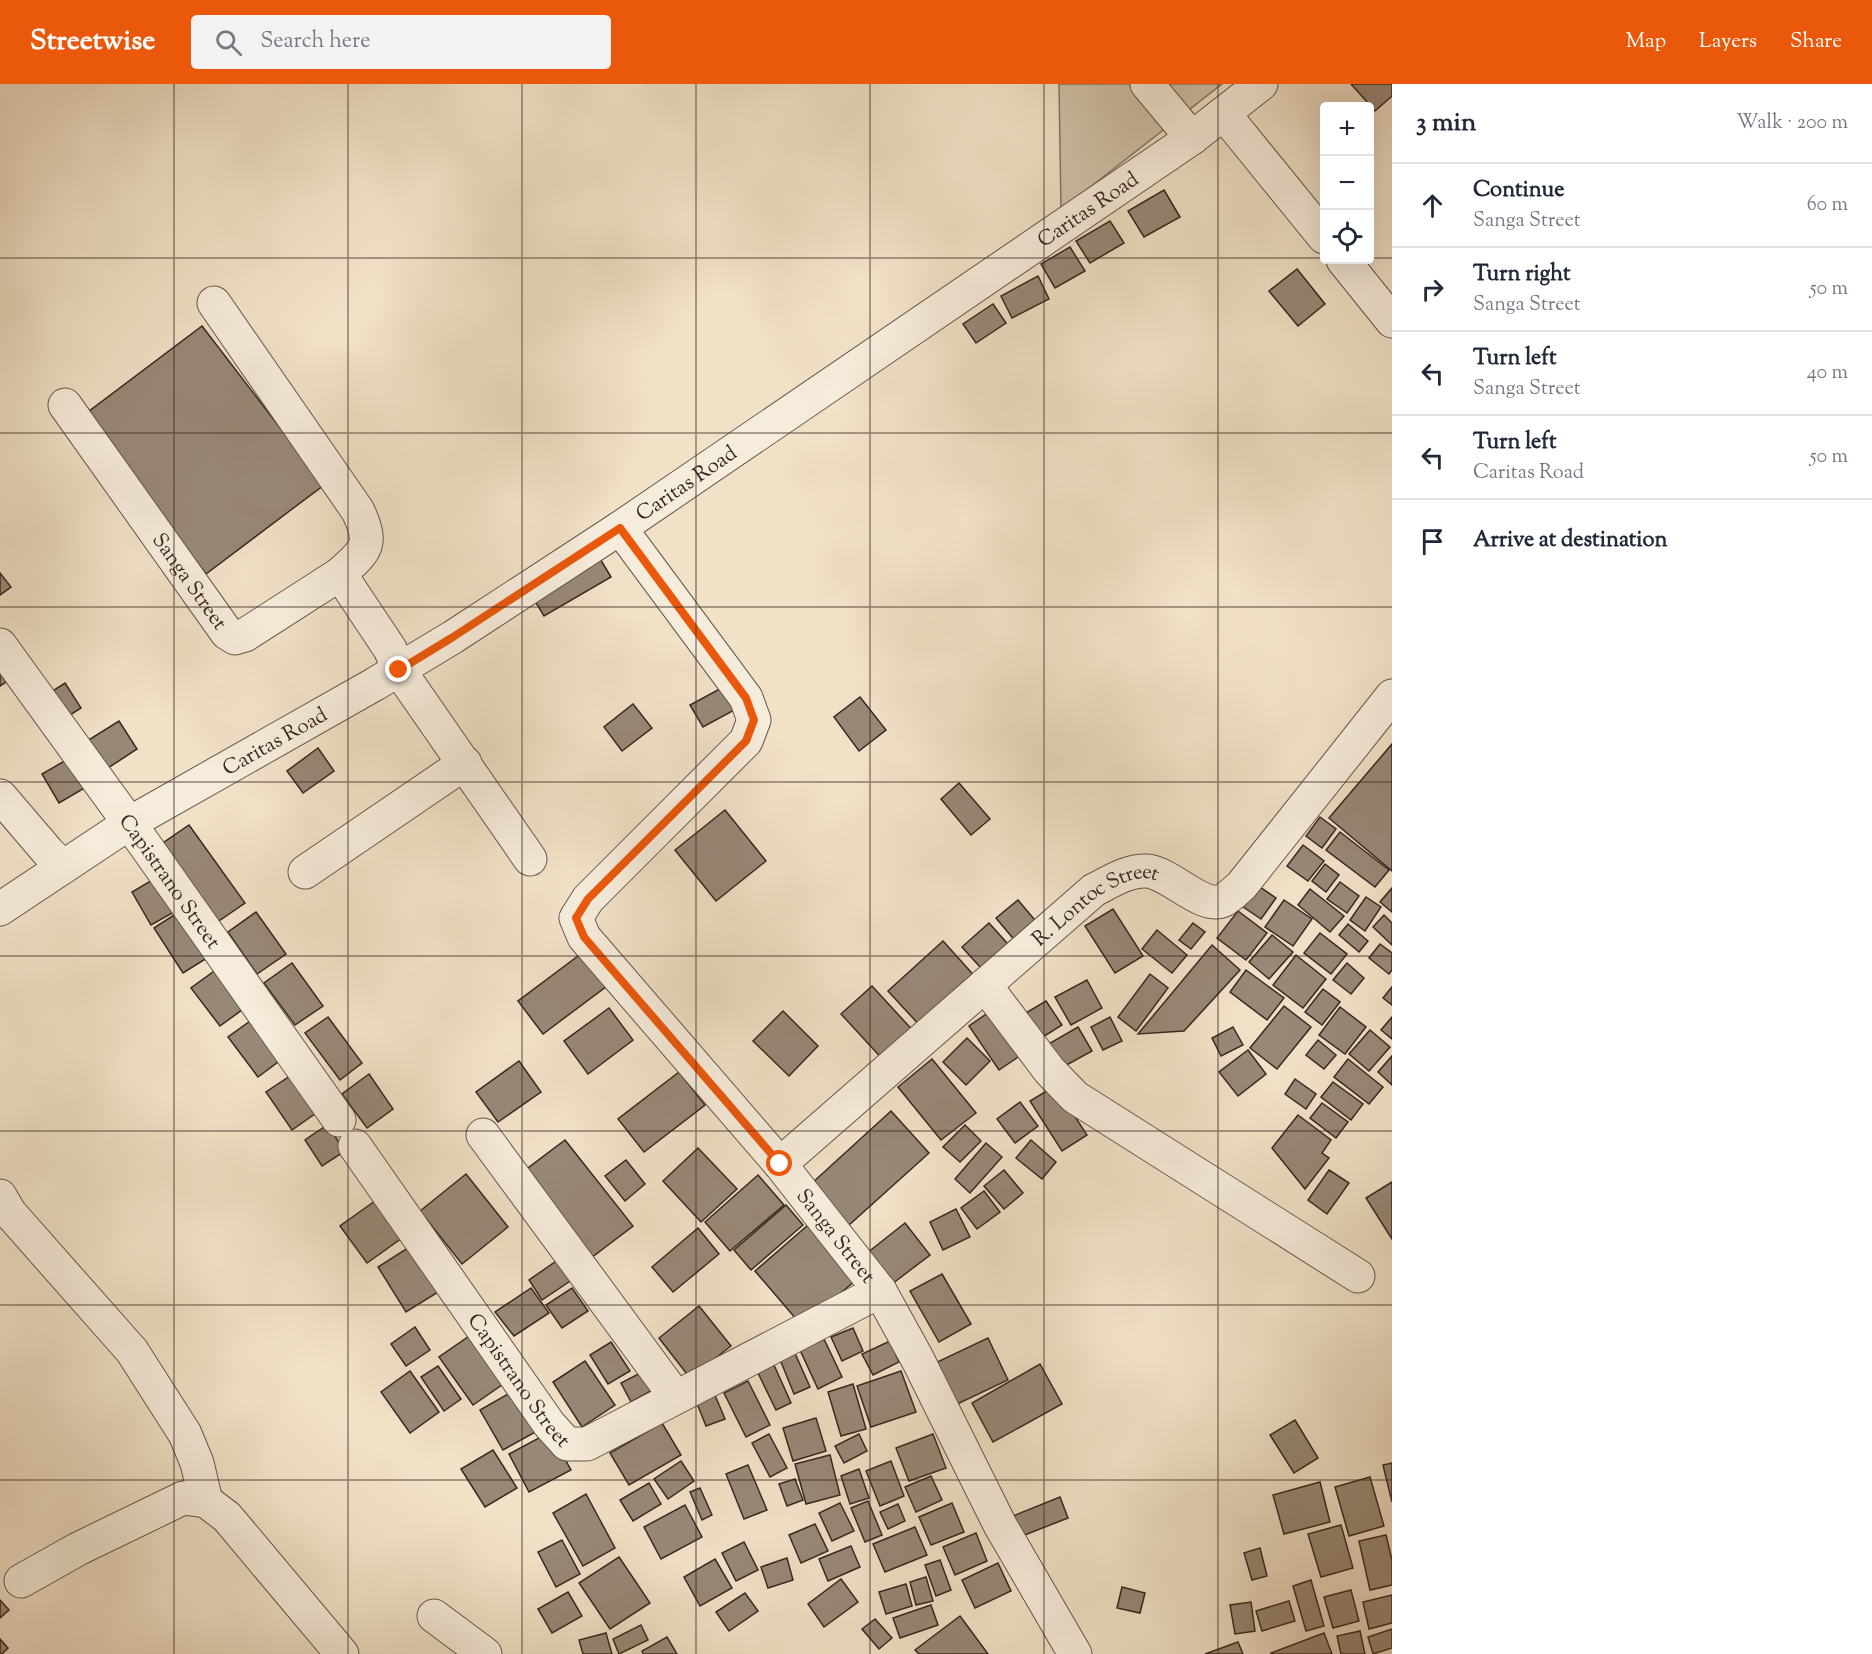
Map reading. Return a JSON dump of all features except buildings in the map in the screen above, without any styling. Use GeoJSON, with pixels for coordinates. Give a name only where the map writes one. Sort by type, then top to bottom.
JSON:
{"type":"FeatureCollection","features":[{"type":"Feature","properties":{"kind":"street"},"geometry":{"type":"LineString","coordinates":[[1147,84],[1192,138]]}},
{"type":"Feature","properties":{"kind":"street","name":"Caritas Road"},"geometry":{"type":"LineString","coordinates":[[0,909],[128,824],[403,676],[453,637],[620,528],[1192,138],[1262,84]]}},
{"type":"Feature","properties":{"kind":"street"},"geometry":{"type":"LineString","coordinates":[[1224,114],[1320,232]]}},
{"type":"Feature","properties":{"kind":"street"},"geometry":{"type":"LineString","coordinates":[[1346,264],[1392,321]]}},
{"type":"Feature","properties":{"kind":"street"},"geometry":{"type":"LineString","coordinates":[[214,303],[358,511],[366,527],[363,553],[340,574],[390,649],[403,676],[530,859]]}},
{"type":"Feature","properties":{"kind":"street","name":"Sanga Street"},"geometry":{"type":"LineString","coordinates":[[65,405],[227,633],[235,638],[245,635],[340,574]]}},
{"type":"Feature","properties":{"kind":"street","name":"Sanga Street"},"geometry":{"type":"LineString","coordinates":[[620,528],[746,698],[754,720],[746,741],[588,899],[576,918],[584,937],[780,1164],[880,1291],[918,1360],[1065,1650]]}},
{"type":"Feature","properties":{"kind":"street","name":"Capistrano Street"},"geometry":{"type":"LineString","coordinates":[[0,645],[145,845],[542,1414],[567,1444],[586,1444],[880,1291]]}},
{"type":"Feature","properties":{"kind":"street","name":"R. Lontoc Street"},"geometry":{"type":"LineString","coordinates":[[780,1164],[1094,890],[1126,874],[1148,871],[1172,880],[1204,901],[1222,901],[1242,885],[1392,696]]}},
{"type":"Feature","properties":{"kind":"street"},"geometry":{"type":"LineString","coordinates":[[305,872],[465,763]]}},
{"type":"Feature","properties":{"kind":"street"},"geometry":{"type":"LineString","coordinates":[[0,796],[63,867]]}},
{"type":"Feature","properties":{"kind":"street"},"geometry":{"type":"LineString","coordinates":[[985,985],[1049,1070],[1075,1097],[1358,1276]]}},
{"type":"Feature","properties":{"kind":"street"},"geometry":{"type":"LineString","coordinates":[[483,1135],[675,1396]]}},
{"type":"Feature","properties":{"kind":"street"},"geometry":{"type":"LineString","coordinates":[[0,1196],[9,1213],[132,1351],[185,1434],[197,1463],[206,1501]]}},
{"type":"Feature","properties":{"kind":"street"},"geometry":{"type":"LineString","coordinates":[[21,1581],[78,1549],[183,1498],[206,1501],[227,1517],[342,1654]]}},
{"type":"Feature","properties":{"kind":"street"},"geometry":{"type":"LineString","coordinates":[[434,1616],[485,1654]]}},
{"type":"Feature","properties":{"kind":"shaded area"},"geometry":{"type":"Polygon","coordinates":[[[1059,84],[1222,84],[1061,210],[1059,84]]]}},
{"type":"Feature","properties":{"kind":"route"},"geometry":{"type":"LineString","coordinates":[[399,670],[620,528],[746,698],[754,720],[746,741],[588,899],[576,918],[584,937],[780,1164]]}}]}
